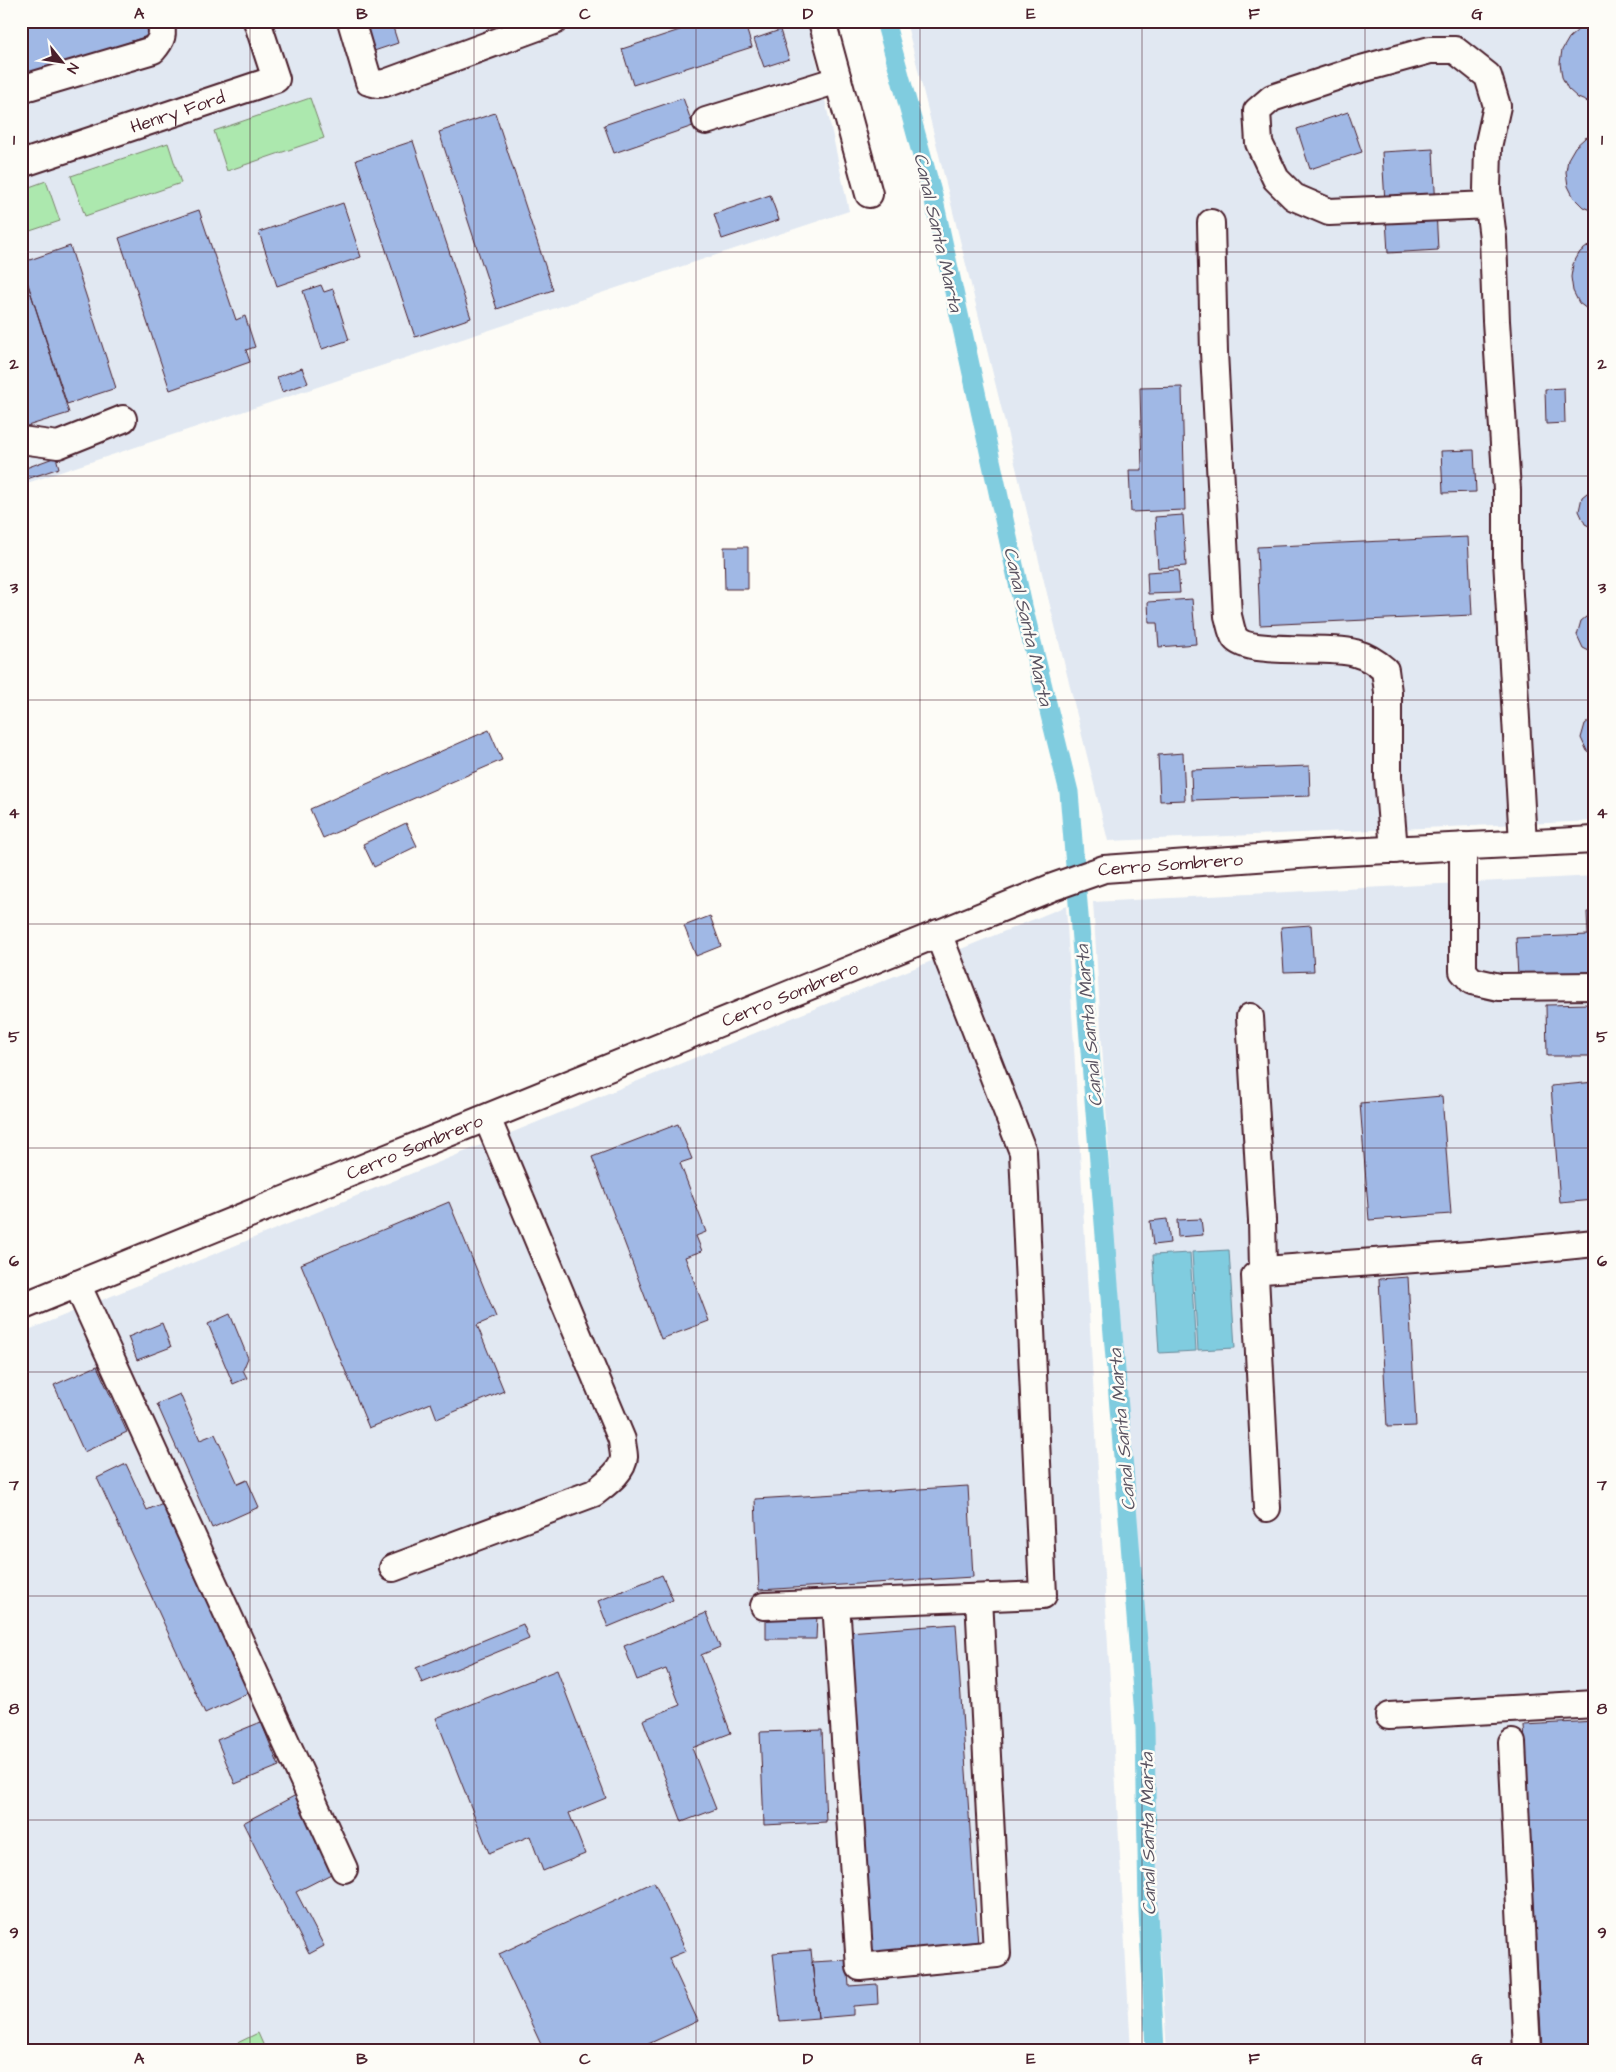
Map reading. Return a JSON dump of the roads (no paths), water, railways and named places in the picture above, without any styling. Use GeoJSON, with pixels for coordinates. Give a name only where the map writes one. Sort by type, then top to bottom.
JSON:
{"type":"FeatureCollection","features":[{"type":"Feature","properties":{"kind":"street"},"geometry":{"type":"LineString","coordinates":[[21,90],[153,50],[160,42],[163,31],[160,21]]}},
{"type":"Feature","properties":{"kind":"street","name":"Henry Ford"},"geometry":{"type":"LineString","coordinates":[[21,164],[276,79],[257,21]]}},
{"type":"Feature","properties":{"kind":"street"},"geometry":{"type":"LineString","coordinates":[[351,21],[369,82],[377,84],[385,83],[554,21]]}},
{"type":"Feature","properties":{"kind":"street"},"geometry":{"type":"LineString","coordinates":[[822,21],[869,194]]}},
{"type":"Feature","properties":{"kind":"street"},"geometry":{"type":"LineString","coordinates":[[1489,205],[1329,212],[1309,205],[1294,197],[1276,179],[1259,143],[1257,111],[1272,98],[1354,71],[1430,50],[1455,50],[1488,76],[1497,106],[1488,147],[1487,190],[1489,205],[1493,238],[1496,322],[1507,490],[1507,559],[1523,844]]}},
{"type":"Feature","properties":{"kind":"street"},"geometry":{"type":"LineString","coordinates":[[706,121],[838,80]]}},
{"type":"Feature","properties":{"kind":"street"},"geometry":{"type":"LineString","coordinates":[[1211,223],[1214,352],[1228,616],[1235,637],[1243,644],[1288,649],[1354,652],[1377,663],[1385,670],[1388,692],[1388,777],[1394,850]]}},
{"type":"Feature","properties":{"kind":"street"},"geometry":{"type":"LineString","coordinates":[[21,440],[58,445],[123,419]]}},
{"type":"Feature","properties":{"kind":"street","name":"Cerro Sombrero"},"geometry":{"type":"LineString","coordinates":[[21,1307],[938,933],[1062,883],[1104,869],[1394,850],[1595,840]]}},
{"type":"Feature","properties":{"kind":"street"},"geometry":{"type":"LineString","coordinates":[[1463,846],[1462,972],[1472,981],[1499,988],[1595,986]]}},
{"type":"Feature","properties":{"kind":"street"},"geometry":{"type":"LineString","coordinates":[[764,1606],[1043,1595],[1023,1152],[938,933]]}},
{"type":"Feature","properties":{"kind":"street"},"geometry":{"type":"LineString","coordinates":[[1250,1018],[1262,1220],[1263,1270]]}},
{"type":"Feature","properties":{"kind":"street"},"geometry":{"type":"LineString","coordinates":[[393,1568],[594,1493],[608,1482],[620,1467],[624,1457],[622,1440],[487,1118]]}},
{"type":"Feature","properties":{"kind":"street"},"geometry":{"type":"LineString","coordinates":[[1267,1508],[1255,1276],[1263,1270],[1483,1254],[1595,1243]]}},
{"type":"Feature","properties":{"kind":"street"},"geometry":{"type":"LineString","coordinates":[[77,1284],[344,1869]]}},
{"type":"Feature","properties":{"kind":"street"},"geometry":{"type":"LineString","coordinates":[[836,1603],[860,1967],[996,1954],[980,1598]]}},
{"type":"Feature","properties":{"kind":"street"},"geometry":{"type":"LineString","coordinates":[[1389,1716],[1595,1704]]}},
{"type":"Feature","properties":{"kind":"street"},"geometry":{"type":"LineString","coordinates":[[1512,1742],[1527,2051]]}},
{"type":"Feature","properties":{"kind":"water"},"geometry":{"type":"Polygon","coordinates":[[[1229,1250],[1235,1348],[1198,1350],[1192,1252],[1229,1250]]]}},
{"type":"Feature","properties":{"kind":"water"},"geometry":{"type":"Polygon","coordinates":[[[1190,1253],[1196,1351],[1159,1353],[1153,1255],[1190,1253]]]}},
{"type":"Feature","properties":{"kind":"waterway","name":"Canal Santa Marta"},"geometry":{"type":"LineString","coordinates":[[885,21],[933,196],[1023,606],[1069,792],[1145,1728],[1148,1911],[1155,2051]]}}]}
